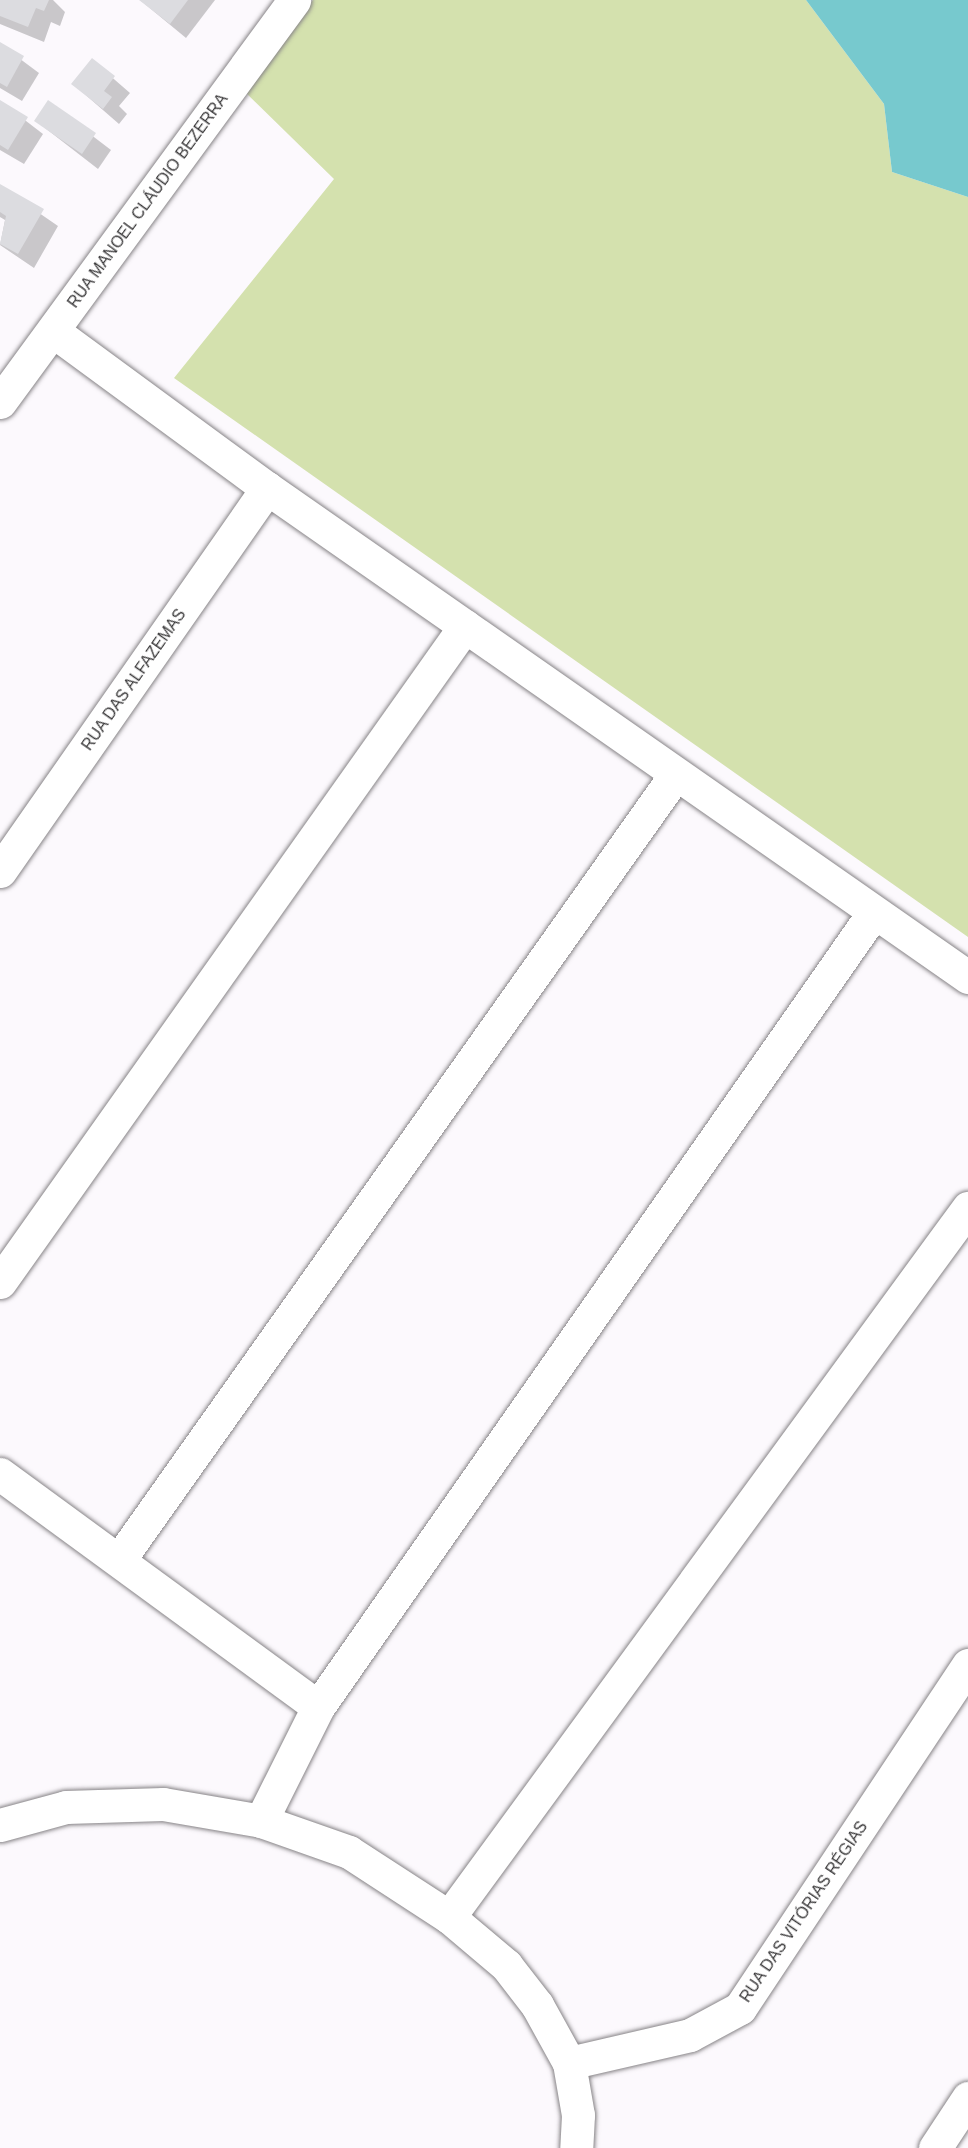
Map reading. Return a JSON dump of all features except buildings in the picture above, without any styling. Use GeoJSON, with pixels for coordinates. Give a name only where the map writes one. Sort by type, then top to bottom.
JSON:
{"type":"FeatureCollection","features":[{"type":"Feature","properties":{"kind":"street","name":"RUA MANOEL CLÁUDIO BEZERRA"},"geometry":{"type":"LineString","coordinates":[[0,402],[294,0]]}},
{"type":"Feature","properties":{"kind":"street"},"geometry":{"type":"LineString","coordinates":[[53,331],[267,488],[968,977]]}},
{"type":"Feature","properties":{"kind":"street","name":"RUA DAS ALFAZEMAS"},"geometry":{"type":"LineString","coordinates":[[0,871],[267,488]]}},
{"type":"Feature","properties":{"kind":"street"},"geometry":{"type":"LineString","coordinates":[[0,1282],[465,626]]}},
{"type":"Feature","properties":{"kind":"street"},"geometry":{"type":"LineString","coordinates":[[119,1560],[676,774]]}},
{"type":"Feature","properties":{"kind":"street"},"geometry":{"type":"LineString","coordinates":[[261,1821],[318,1707],[874,912]]}},
{"type":"Feature","properties":{"kind":"street"},"geometry":{"type":"LineString","coordinates":[[449,1917],[968,1208]]}},
{"type":"Feature","properties":{"kind":"street"},"geometry":{"type":"LineString","coordinates":[[0,1474],[318,1707]]}},
{"type":"Feature","properties":{"kind":"street","name":"RUA DAS VITÓRIAS RÉGIAS"},"geometry":{"type":"LineString","coordinates":[[569,2063],[690,2035],[740,2008],[968,1665]]}},
{"type":"Feature","properties":{"kind":"street"},"geometry":{"type":"LineString","coordinates":[[0,1825],[66,1807],[163,1804],[261,1821],[349,1852],[449,1917],[506,1965],[537,2005],[569,2063],[578,2115],[576,2148]]}},
{"type":"Feature","properties":{"kind":"street"},"geometry":{"type":"LineString","coordinates":[[935,2148],[968,2098]]}},
{"type":"Feature","properties":{"kind":"green space"},"geometry":{"type":"Polygon","coordinates":[[[313,0],[806,0],[884,104],[892,172],[968,197],[968,937],[174,378],[334,179],[244,91],[313,0]]]}},
{"type":"Feature","properties":{"kind":"water"},"geometry":{"type":"Polygon","coordinates":[[[806,0],[968,0],[968,197],[892,172],[884,104],[806,0]]]}}]}
